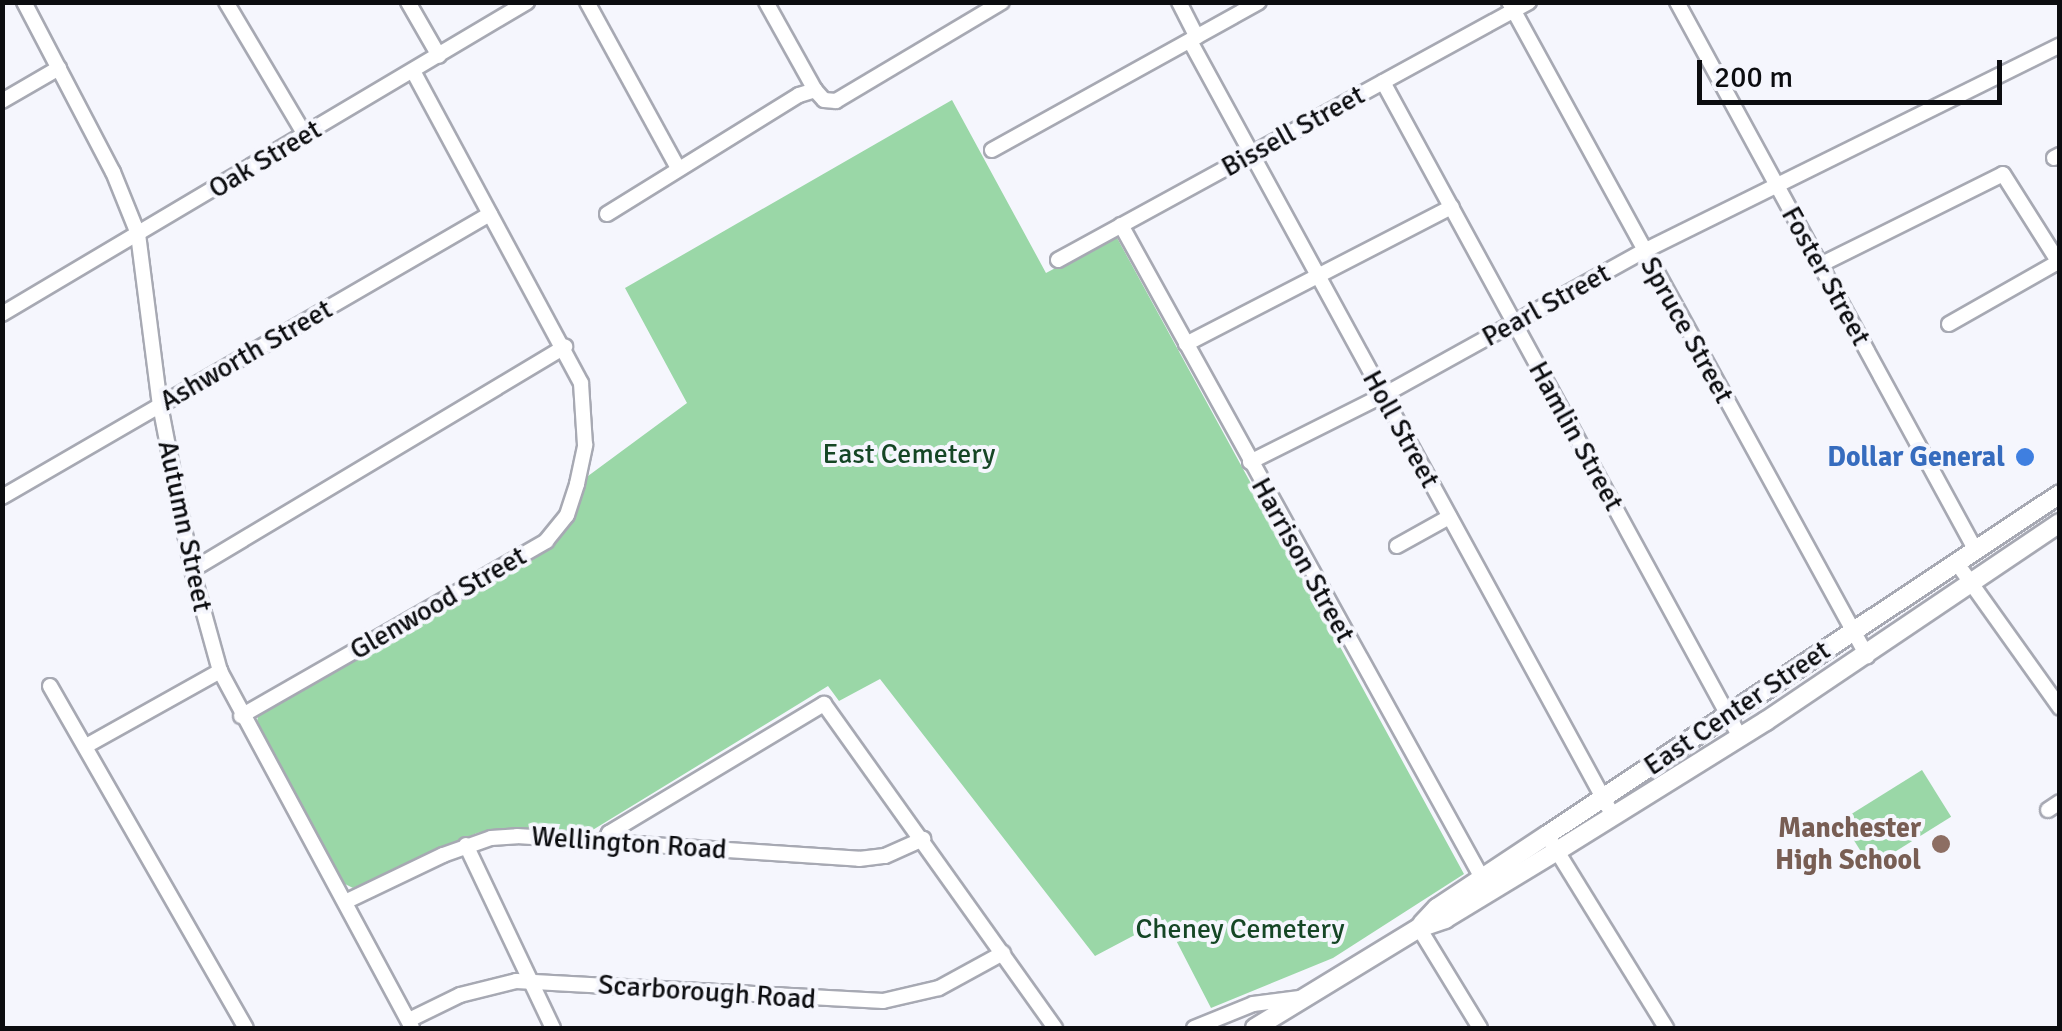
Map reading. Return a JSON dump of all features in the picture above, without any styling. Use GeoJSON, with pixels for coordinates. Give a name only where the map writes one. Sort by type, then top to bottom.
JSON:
{"type":"FeatureCollection","features":[{"type":"Feature","properties":{"kind":"main road","name":"East Center Street"},"geometry":{"type":"LineString","coordinates":[[1254,1028],[1486,885],[1547,835],[2060,494]]}},
{"type":"Feature","properties":{"kind":"main road","name":"East Center Street"},"geometry":{"type":"LineString","coordinates":[[1486,885],[1557,852],[1740,737],[1867,656],[2060,523]]}},
{"type":"Feature","properties":{"kind":"street","name":"Autumn Street"},"geometry":{"type":"LineString","coordinates":[[24,2],[113,172],[138,234],[160,404],[192,570],[220,672],[410,1024]]}},
{"type":"Feature","properties":{"kind":"street"},"geometry":{"type":"LineString","coordinates":[[226,2],[304,136]]}},
{"type":"Feature","properties":{"kind":"street"},"geometry":{"type":"LineString","coordinates":[[408,2],[440,56]]}},
{"type":"Feature","properties":{"kind":"street","name":"Oak Street"},"geometry":{"type":"LineString","coordinates":[[2,314],[528,2]]}},
{"type":"Feature","properties":{"kind":"street"},"geometry":{"type":"LineString","coordinates":[[587,2],[678,168]]}},
{"type":"Feature","properties":{"kind":"street"},"geometry":{"type":"LineString","coordinates":[[766,2],[814,90],[824,100],[836,100],[1002,2]]}},
{"type":"Feature","properties":{"kind":"street","name":"Holl Street"},"geometry":{"type":"LineString","coordinates":[[1179,2],[1193,39],[1252,154],[1613,816]]}},
{"type":"Feature","properties":{"kind":"street"},"geometry":{"type":"LineString","coordinates":[[992,150],[1259,2]]}},
{"type":"Feature","properties":{"kind":"street","name":"Bissell Street"},"geometry":{"type":"LineString","coordinates":[[1058,260],[1383,82],[1511,7],[1529,2]]}},
{"type":"Feature","properties":{"kind":"street","name":"Foster Street"},"geometry":{"type":"LineString","coordinates":[[1677,2],[1976,549]]}},
{"type":"Feature","properties":{"kind":"street","name":"Spruce Street"},"geometry":{"type":"LineString","coordinates":[[1511,7],[1867,656]]}},
{"type":"Feature","properties":{"kind":"street","name":"Pearl Street"},"geometry":{"type":"LineString","coordinates":[[1250,462],[1382,396],[1776,183],[2060,46]]}},
{"type":"Feature","properties":{"kind":"street"},"geometry":{"type":"LineString","coordinates":[[2,101],[59,68]]}},
{"type":"Feature","properties":{"kind":"street","name":"Glenwood Street"},"geometry":{"type":"LineString","coordinates":[[241,716],[546,541],[567,515],[585,445],[581,383],[413,71]]}},
{"type":"Feature","properties":{"kind":"street","name":"Hamlin Street"},"geometry":{"type":"LineString","coordinates":[[1383,82],[1740,737]]}},
{"type":"Feature","properties":{"kind":"street"},"geometry":{"type":"LineString","coordinates":[[607,214],[814,90]]}},
{"type":"Feature","properties":{"kind":"street"},"geometry":{"type":"LineString","coordinates":[[1820,265],[2002,174],[2059,263],[1949,324]]}},
{"type":"Feature","properties":{"kind":"street"},"geometry":{"type":"LineString","coordinates":[[1186,344],[1452,208]]}},
{"type":"Feature","properties":{"kind":"street","name":"Ashworth Street"},"geometry":{"type":"LineString","coordinates":[[2,498],[490,214]]}},
{"type":"Feature","properties":{"kind":"street","name":"Harrison Street"},"geometry":{"type":"LineString","coordinates":[[1121,225],[1486,885]]}},
{"type":"Feature","properties":{"kind":"street"},"geometry":{"type":"LineString","coordinates":[[192,570],[565,347]]}},
{"type":"Feature","properties":{"kind":"street"},"geometry":{"type":"LineString","coordinates":[[1397,546],[1449,518]]}},
{"type":"Feature","properties":{"kind":"street"},"geometry":{"type":"LineString","coordinates":[[1956,562],[2060,708]]}},
{"type":"Feature","properties":{"kind":"street"},"geometry":{"type":"LineString","coordinates":[[86,746],[220,672]]}},
{"type":"Feature","properties":{"kind":"street"},"geometry":{"type":"LineString","coordinates":[[50,686],[246,1028]]}},
{"type":"Feature","properties":{"kind":"street"},"geometry":{"type":"LineString","coordinates":[[605,841],[609,834],[643,812],[824,704],[1055,1028]]}},
{"type":"Feature","properties":{"kind":"street"},"geometry":{"type":"LineString","coordinates":[[1547,835],[1666,1028]]}},
{"type":"Feature","properties":{"kind":"street","name":"Wellington Road"},"geometry":{"type":"LineString","coordinates":[[346,902],[466,845],[516,836],[860,859],[884,856],[923,839]]}},
{"type":"Feature","properties":{"kind":"street"},"geometry":{"type":"LineString","coordinates":[[466,845],[552,1028]]}},
{"type":"Feature","properties":{"kind":"street"},"geometry":{"type":"LineString","coordinates":[[1419,928],[1480,1028]]}},
{"type":"Feature","properties":{"kind":"street","name":"Scarborough Road"},"geometry":{"type":"LineString","coordinates":[[410,1024],[460,995],[530,981],[864,1002],[939,988],[1003,953]]}},
{"type":"Feature","properties":{"kind":"street"},"geometry":{"type":"LineString","coordinates":[[1194,1028],[1253,1004],[1306,998]]}},
{"type":"Feature","properties":{"kind":"green space","name":"East Cemetery"},"geometry":{"type":"Polygon","coordinates":[[[952,100],[1046,273],[1116,236],[1464,874],[1333,958],[1211,1008],[1165,919],[1095,956],[880,679],[839,701],[828,686],[591,831],[510,828],[477,833],[353,888],[345,884],[256,727],[258,716],[552,543],[576,511],[588,476],[687,403],[625,288],[952,100]]]}},
{"type":"Feature","properties":{"kind":"green space"},"geometry":{"type":"Polygon","coordinates":[[[1922,770],[1951,817],[1871,867],[1841,820],[1922,770]]]}},
{"type":"Feature","properties":{"kind":"place","name":"Dollar General"},"geometry":{"type":"Point","coordinates":[2025,457]}},
{"type":"Feature","properties":{"kind":"place","name":"Manchester High School"},"geometry":{"type":"Point","coordinates":[1941,844]}},
{"type":"Feature","properties":{"kind":"park label","name":"Cheney Cemetery"},"geometry":{"type":"Point","coordinates":[1240,929]}}]}
